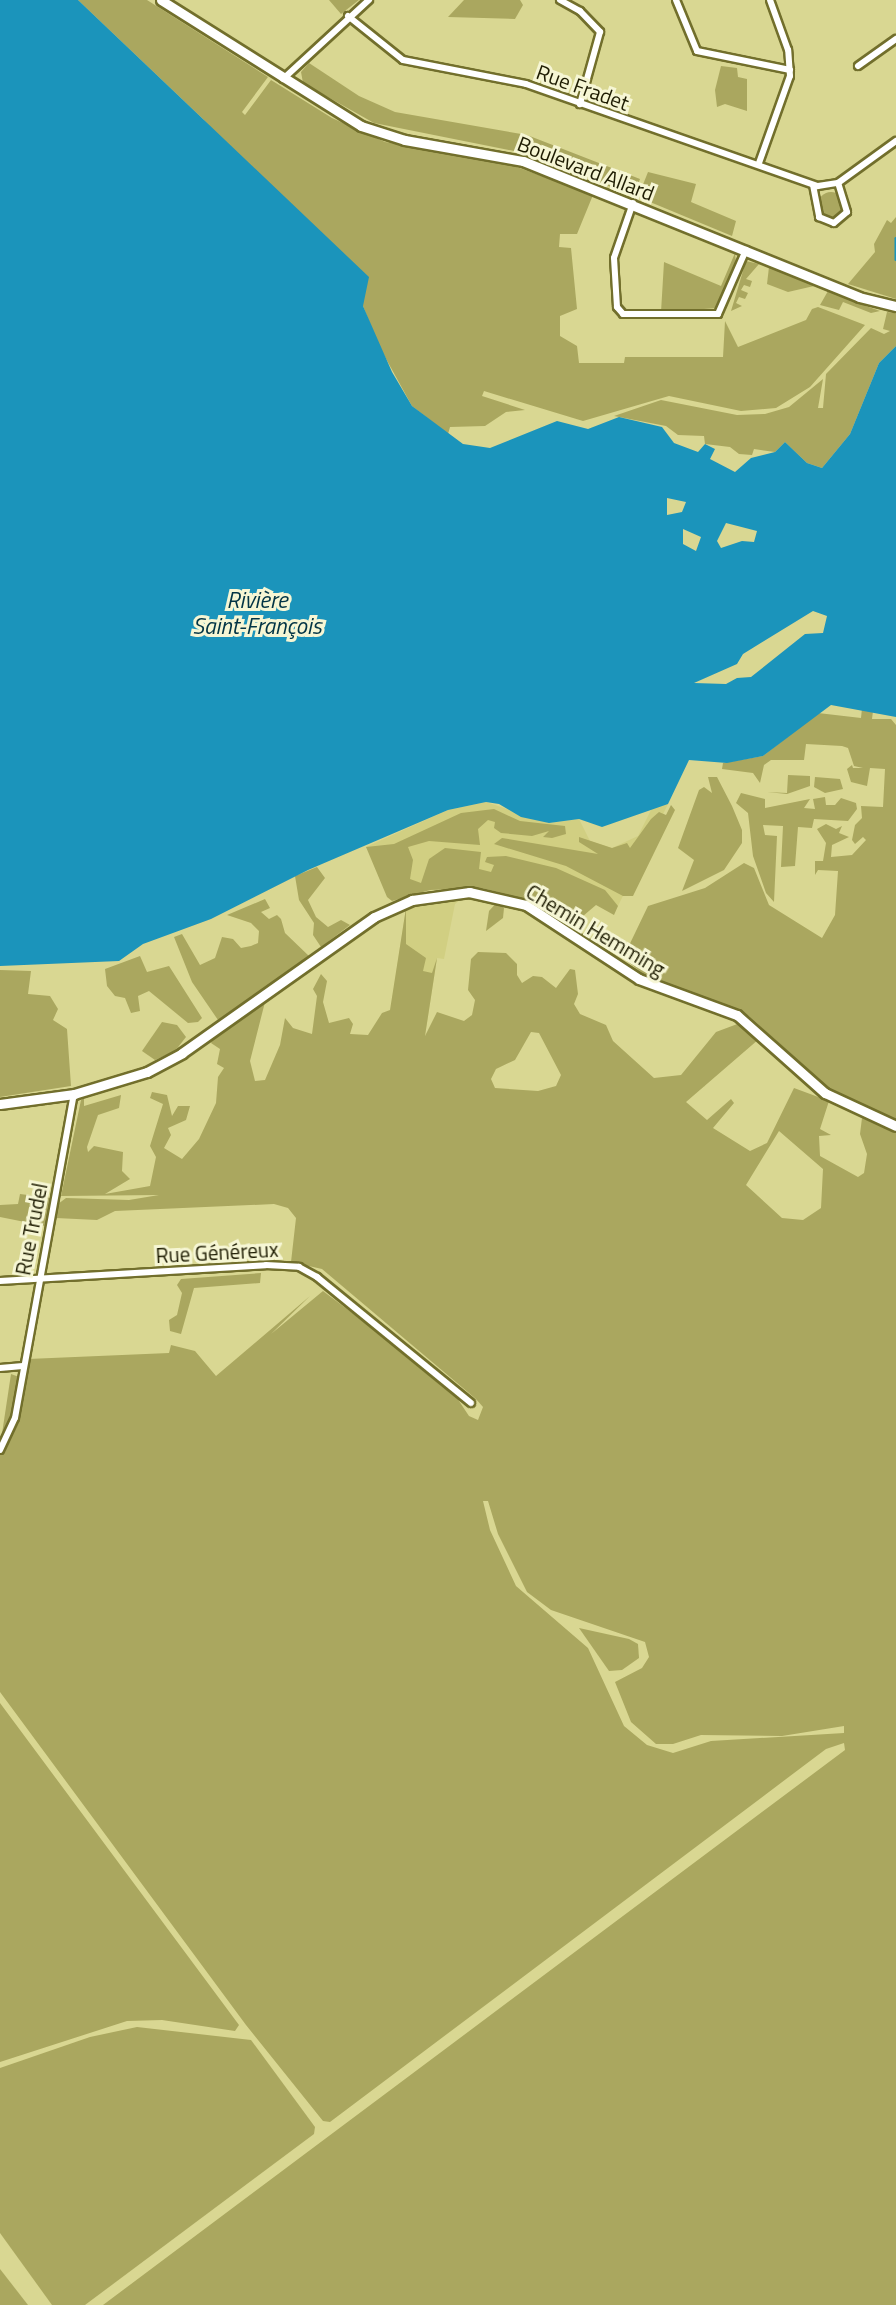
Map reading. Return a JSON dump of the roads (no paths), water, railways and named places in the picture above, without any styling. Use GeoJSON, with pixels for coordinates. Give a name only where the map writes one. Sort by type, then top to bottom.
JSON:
{"type":"FeatureCollection","features":[{"type":"Feature","properties":{"kind":"street","name":"Boulevard Allard"},"geometry":{"type":"LineString","coordinates":[[161,0],[283,79],[370,130],[514,158],[633,203],[859,297],[896,306]]}},
{"type":"Feature","properties":{"kind":"street"},"geometry":{"type":"LineString","coordinates":[[283,79],[348,16],[369,0]]}},
{"type":"Feature","properties":{"kind":"street"},"geometry":{"type":"LineString","coordinates":[[561,0],[580,11],[600,32],[580,104]]}},
{"type":"Feature","properties":{"kind":"street"},"geometry":{"type":"LineString","coordinates":[[676,0],[697,51],[790,70]]}},
{"type":"Feature","properties":{"kind":"street"},"geometry":{"type":"LineString","coordinates":[[759,163],[786,97],[790,70],[788,50],[770,0]]}},
{"type":"Feature","properties":{"kind":"street","name":"Rue Fradet"},"geometry":{"type":"LineString","coordinates":[[348,16],[403,60],[520,83],[675,139],[759,163],[813,185],[838,183]]}},
{"type":"Feature","properties":{"kind":"street"},"geometry":{"type":"LineString","coordinates":[[858,66],[896,39]]}},
{"type":"Feature","properties":{"kind":"street"},"geometry":{"type":"LineString","coordinates":[[813,185],[819,217],[834,223],[847,212],[838,183],[896,141]]}},
{"type":"Feature","properties":{"kind":"street"},"geometry":{"type":"LineString","coordinates":[[633,203],[614,258],[617,307],[623,314],[715,316],[725,305],[746,250]]}},
{"type":"Feature","properties":{"kind":"street","name":"Chemin Hemming"},"geometry":{"type":"LineString","coordinates":[[0,1104],[74,1094],[124,1082],[176,1057],[374,917],[412,900],[469,892],[526,905],[639,979],[737,1015],[825,1093],[896,1126]]}},
{"type":"Feature","properties":{"kind":"street","name":"Rue Trudel"},"geometry":{"type":"LineString","coordinates":[[0,1450],[11,1431],[74,1094]]}},
{"type":"Feature","properties":{"kind":"street","name":"Rue Généreux"},"geometry":{"type":"LineString","coordinates":[[0,1281],[266,1265],[299,1267],[420,1358],[471,1403]]}},
{"type":"Feature","properties":{"kind":"street"},"geometry":{"type":"LineString","coordinates":[[0,1368],[23,1366]]}},
{"type":"Feature","properties":{"kind":"water","name":"Rivière Saint-François"},"geometry":{"type":"Polygon","coordinates":[[[0,0],[78,0],[369,277],[363,306],[392,372],[412,406],[463,444],[490,448],[557,421],[588,429],[619,417],[662,427],[674,443],[698,452],[705,444],[715,449],[710,459],[735,472],[751,458],[775,452],[785,442],[807,463],[822,468],[850,434],[879,363],[896,346],[896,717],[831,705],[763,756],[727,763],[689,760],[668,804],[602,827],[579,819],[549,823],[521,817],[499,804],[486,802],[448,810],[308,870],[211,919],[143,944],[119,961],[0,966],[0,0]],[[667,498],[667,515],[682,512],[686,502],[667,498]],[[726,523],[717,541],[721,548],[742,541],[754,542],[757,531],[726,523]],[[683,529],[683,544],[696,551],[701,537],[683,529]],[[813,611],[743,654],[737,664],[694,683],[726,684],[737,678],[751,677],[805,634],[823,633],[827,616],[813,611]]]}},
{"type":"Feature","properties":{"kind":"waterway"},"geometry":{"type":"LineString","coordinates":[[896,238],[896,259]]}}]}
